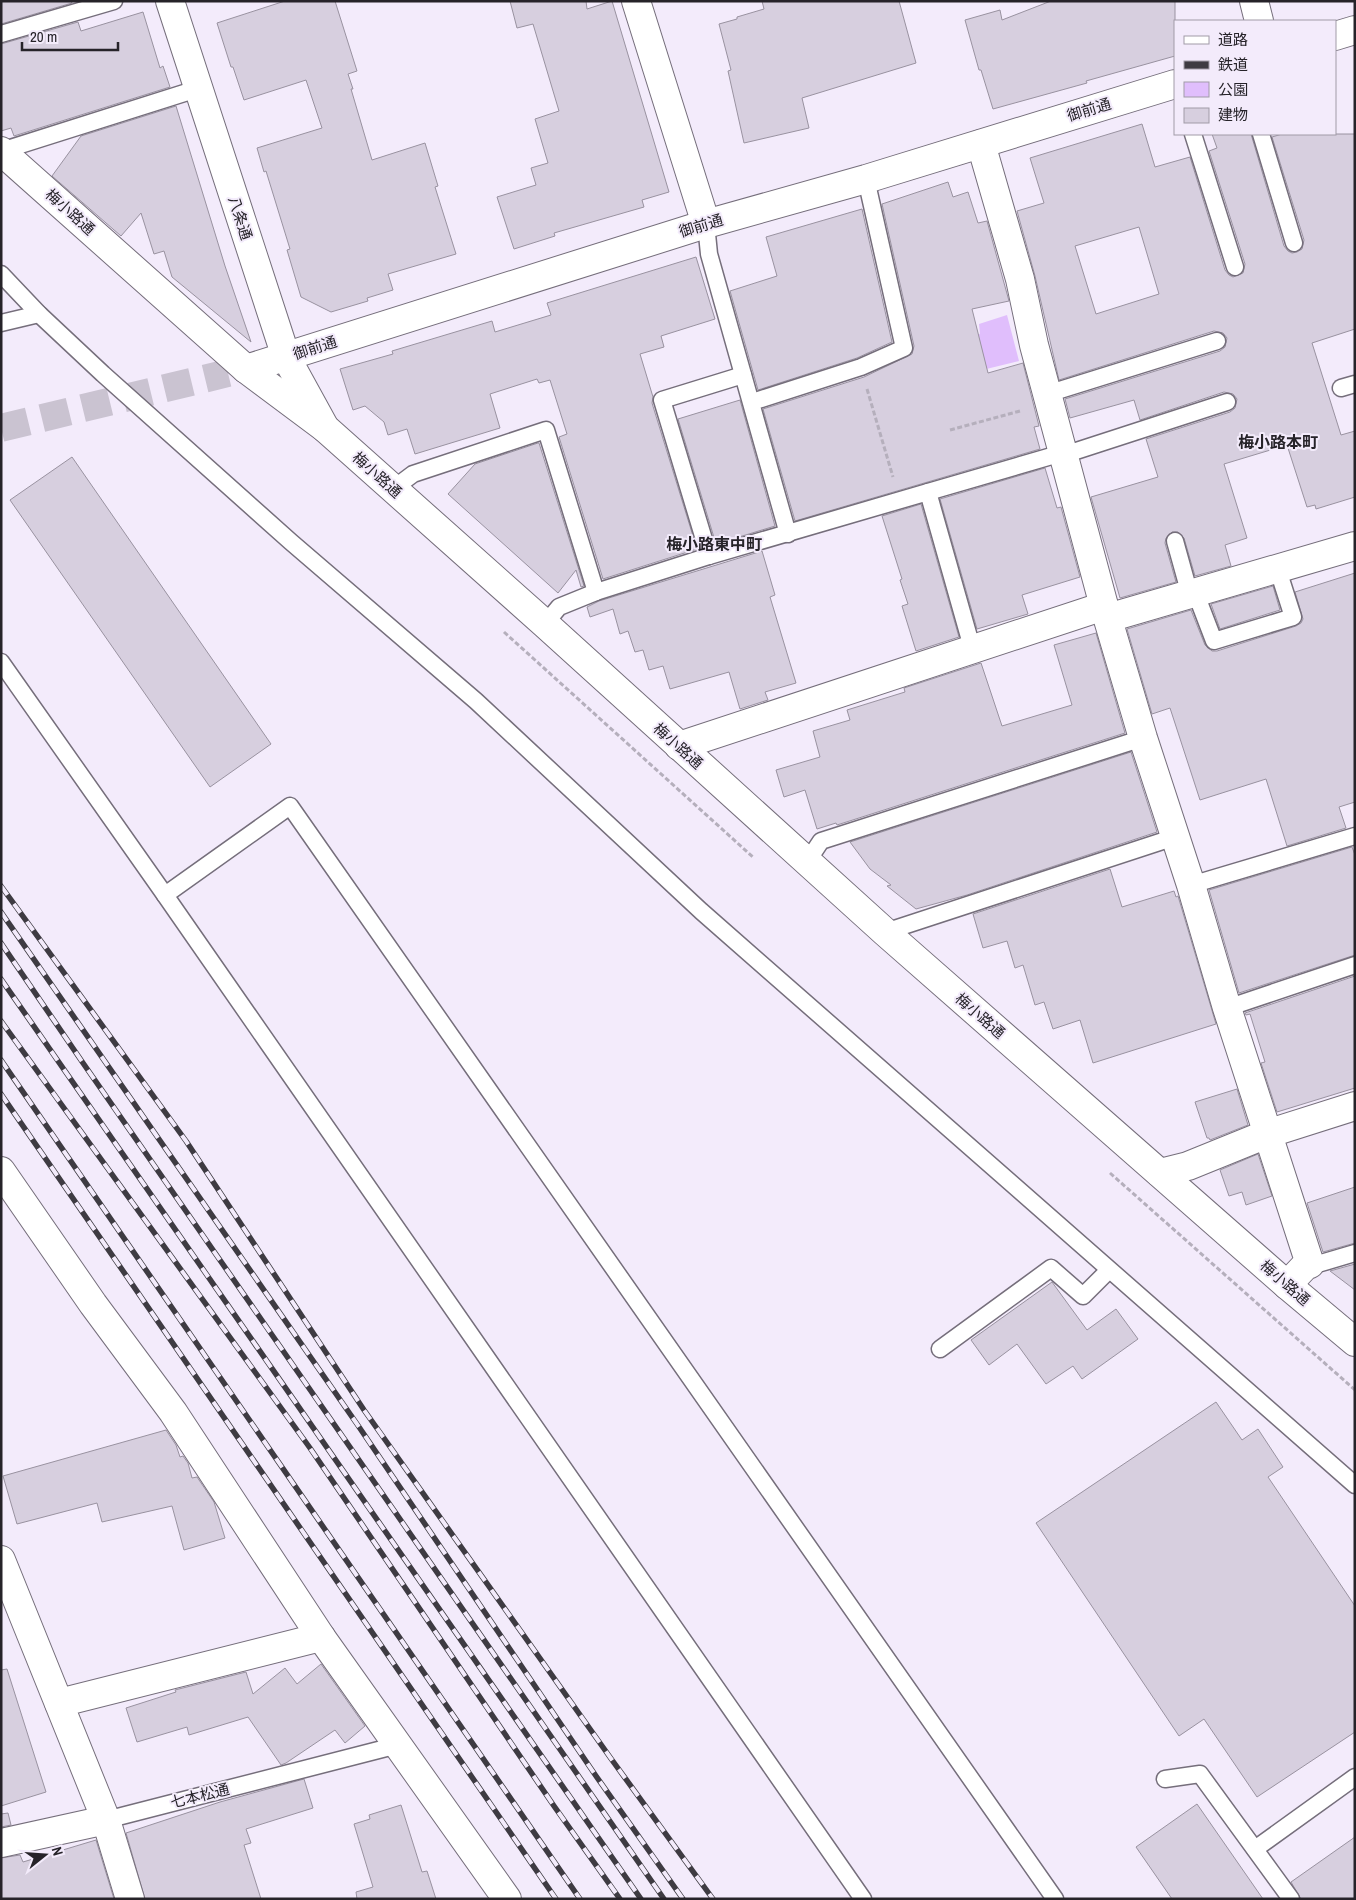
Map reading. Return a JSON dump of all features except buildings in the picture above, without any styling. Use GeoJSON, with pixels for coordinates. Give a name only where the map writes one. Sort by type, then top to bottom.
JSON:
{"type":"FeatureCollection","features":[{"type":"Feature","properties":{"kind":"street","name":"八条通"},"geometry":{"type":"LineString","coordinates":[[170,1],[197,89],[286,358],[325,428]]}},
{"type":"Feature","properties":{"kind":"street"},"geometry":{"type":"LineString","coordinates":[[636,1],[706,224]]}},
{"type":"Feature","properties":{"kind":"street"},"geometry":{"type":"LineString","coordinates":[[1254,1],[1259,20]]}},
{"type":"Feature","properties":{"kind":"street"},"geometry":{"type":"LineString","coordinates":[[1336,36],[1355,30]]}},
{"type":"Feature","properties":{"kind":"street","name":"御前通"},"geometry":{"type":"LineString","coordinates":[[237,371],[286,358],[706,224],[866,179],[1174,84]]}},
{"type":"Feature","properties":{"kind":"street"},"geometry":{"type":"LineString","coordinates":[[981,144],[1020,279],[1034,345],[1062,453],[1143,738],[1192,885],[1267,1134],[1310,1264],[1305,1266],[1287,1285]]}},
{"type":"Feature","properties":{"kind":"street","name":"梅小路通"},"geometry":{"type":"LineString","coordinates":[[1,151],[237,371],[325,428],[545,624],[806,862],[1287,1285],[1355,1342]]}},
{"type":"Feature","properties":{"kind":"street"},"geometry":{"type":"LineString","coordinates":[[679,746],[973,651],[1106,612],[1193,594],[1355,546]]}},
{"type":"Feature","properties":{"kind":"street"},"geometry":{"type":"LineString","coordinates":[[1160,1173],[1188,1166],[1267,1134],[1355,1106]]}},
{"type":"Feature","properties":{"kind":"street"},"geometry":{"type":"LineString","coordinates":[[1,1171],[93,1304],[173,1412],[321,1638],[507,1899]]}},
{"type":"Feature","properties":{"kind":"street"},"geometry":{"type":"LineString","coordinates":[[1,1560],[106,1820],[130,1899]]}},
{"type":"Feature","properties":{"kind":"street"},"geometry":{"type":"LineString","coordinates":[[59,1703],[321,1638]]}},
{"type":"Feature","properties":{"kind":"street","name":"七本松通"},"geometry":{"type":"LineString","coordinates":[[1,1842],[106,1820]]}},
{"type":"Feature","properties":{"kind":"lane"},"geometry":{"type":"LineString","coordinates":[[1,34],[114,1]]}},
{"type":"Feature","properties":{"kind":"lane"},"geometry":{"type":"LineString","coordinates":[[1,151],[197,89]]}},
{"type":"Feature","properties":{"kind":"lane"},"geometry":{"type":"LineString","coordinates":[[1193,135],[1235,267]]}},
{"type":"Feature","properties":{"kind":"lane"},"geometry":{"type":"LineString","coordinates":[[1260,135],[1294,243]]}},
{"type":"Feature","properties":{"kind":"lane"},"geometry":{"type":"LineString","coordinates":[[752,402],[860,367],[904,348],[866,179]]}},
{"type":"Feature","properties":{"kind":"lane"},"geometry":{"type":"LineString","coordinates":[[706,224],[709,254],[788,534]]}},
{"type":"Feature","properties":{"kind":"lane"},"geometry":{"type":"LineString","coordinates":[[1,274],[39,314],[291,542],[476,701],[701,911],[1355,1485]]}},
{"type":"Feature","properties":{"kind":"lane"},"geometry":{"type":"LineString","coordinates":[[1,323],[39,314]]}},
{"type":"Feature","properties":{"kind":"lane"},"geometry":{"type":"LineString","coordinates":[[1048,399],[1217,341]]}},
{"type":"Feature","properties":{"kind":"lane"},"geometry":{"type":"LineString","coordinates":[[709,556],[662,400],[743,375]]}},
{"type":"Feature","properties":{"kind":"lane"},"geometry":{"type":"LineString","coordinates":[[545,624],[559,607],[596,592],[709,556],[1062,453],[1073,452],[1227,402]]}},
{"type":"Feature","properties":{"kind":"lane"},"geometry":{"type":"LineString","coordinates":[[393,489],[413,474],[546,430],[596,592]]}},
{"type":"Feature","properties":{"kind":"lane"},"geometry":{"type":"LineString","coordinates":[[928,492],[973,651]]}},
{"type":"Feature","properties":{"kind":"lane"},"geometry":{"type":"LineString","coordinates":[[1175,541],[1193,594],[1214,641],[1293,617],[1278,570]]}},
{"type":"Feature","properties":{"kind":"lane"},"geometry":{"type":"LineString","coordinates":[[1,662],[862,1899]]}},
{"type":"Feature","properties":{"kind":"lane"},"geometry":{"type":"LineString","coordinates":[[806,862],[821,841],[1143,738]]}},
{"type":"Feature","properties":{"kind":"lane"},"geometry":{"type":"LineString","coordinates":[[165,895],[290,806],[1055,1899]]}},
{"type":"Feature","properties":{"kind":"lane"},"geometry":{"type":"LineString","coordinates":[[1192,885],[1355,836]]}},
{"type":"Feature","properties":{"kind":"lane"},"geometry":{"type":"LineString","coordinates":[[885,932],[1175,837]]}},
{"type":"Feature","properties":{"kind":"lane"},"geometry":{"type":"LineString","coordinates":[[1228,1008],[1355,965]]}},
{"type":"Feature","properties":{"kind":"lane"},"geometry":{"type":"LineString","coordinates":[[1310,1264],[1321,1263],[1355,1253]]}},
{"type":"Feature","properties":{"kind":"lane"},"geometry":{"type":"LineString","coordinates":[[940,1349],[1051,1268],[1083,1296],[1110,1270]]}},
{"type":"Feature","properties":{"kind":"lane","name":"七本松通"},"geometry":{"type":"LineString","coordinates":[[106,1820],[398,1745]]}},
{"type":"Feature","properties":{"kind":"lane"},"geometry":{"type":"LineString","coordinates":[[1165,1779],[1200,1774],[1291,1899]]}},
{"type":"Feature","properties":{"kind":"lane"},"geometry":{"type":"LineString","coordinates":[[1255,1849],[1355,1777]]}},
{"type":"Feature","properties":{"kind":"path"},"geometry":{"type":"LineString","coordinates":[[860,367],[900,500]]}},
{"type":"Feature","properties":{"kind":"path"},"geometry":{"type":"LineString","coordinates":[[950,430],[1048,399]]}},
{"type":"Feature","properties":{"kind":"green space"},"geometry":{"type":"Polygon","coordinates":[[[1007,315],[1019,361],[925,384],[916,352],[980,334],[979,324],[1007,315]]]}},
{"type":"Feature","properties":{"kind":"tunnel"},"geometry":{"type":"LineString","coordinates":[[1,428],[228,373]]}},
{"type":"Feature","properties":{"kind":"railway"},"geometry":{"type":"LineString","coordinates":[[1,886],[186,1141],[364,1410],[713,1899]]}},
{"type":"Feature","properties":{"kind":"railway"},"geometry":{"type":"LineString","coordinates":[[1,912],[357,1424],[596,1776],[683,1899]]}},
{"type":"Feature","properties":{"kind":"railway"},"geometry":{"type":"LineString","coordinates":[[1,943],[664,1899]]}},
{"type":"Feature","properties":{"kind":"railway"},"geometry":{"type":"LineString","coordinates":[[1,979],[641,1899]]}},
{"type":"Feature","properties":{"kind":"railway"},"geometry":{"type":"LineString","coordinates":[[1,1021],[310,1448],[554,1806],[620,1899]]}},
{"type":"Feature","properties":{"kind":"railway"},"geometry":{"type":"LineString","coordinates":[[1,1060],[580,1899]]}},
{"type":"Feature","properties":{"kind":"railway"},"geometry":{"type":"LineString","coordinates":[[1,1094],[556,1899]]}},
{"type":"Feature","properties":{"kind":"district","name":"梅小路本町"},"geometry":{"type":"Point","coordinates":[1278,442]}},
{"type":"Feature","properties":{"kind":"district","name":"梅小路東中町"},"geometry":{"type":"Point","coordinates":[714,544]}}]}
